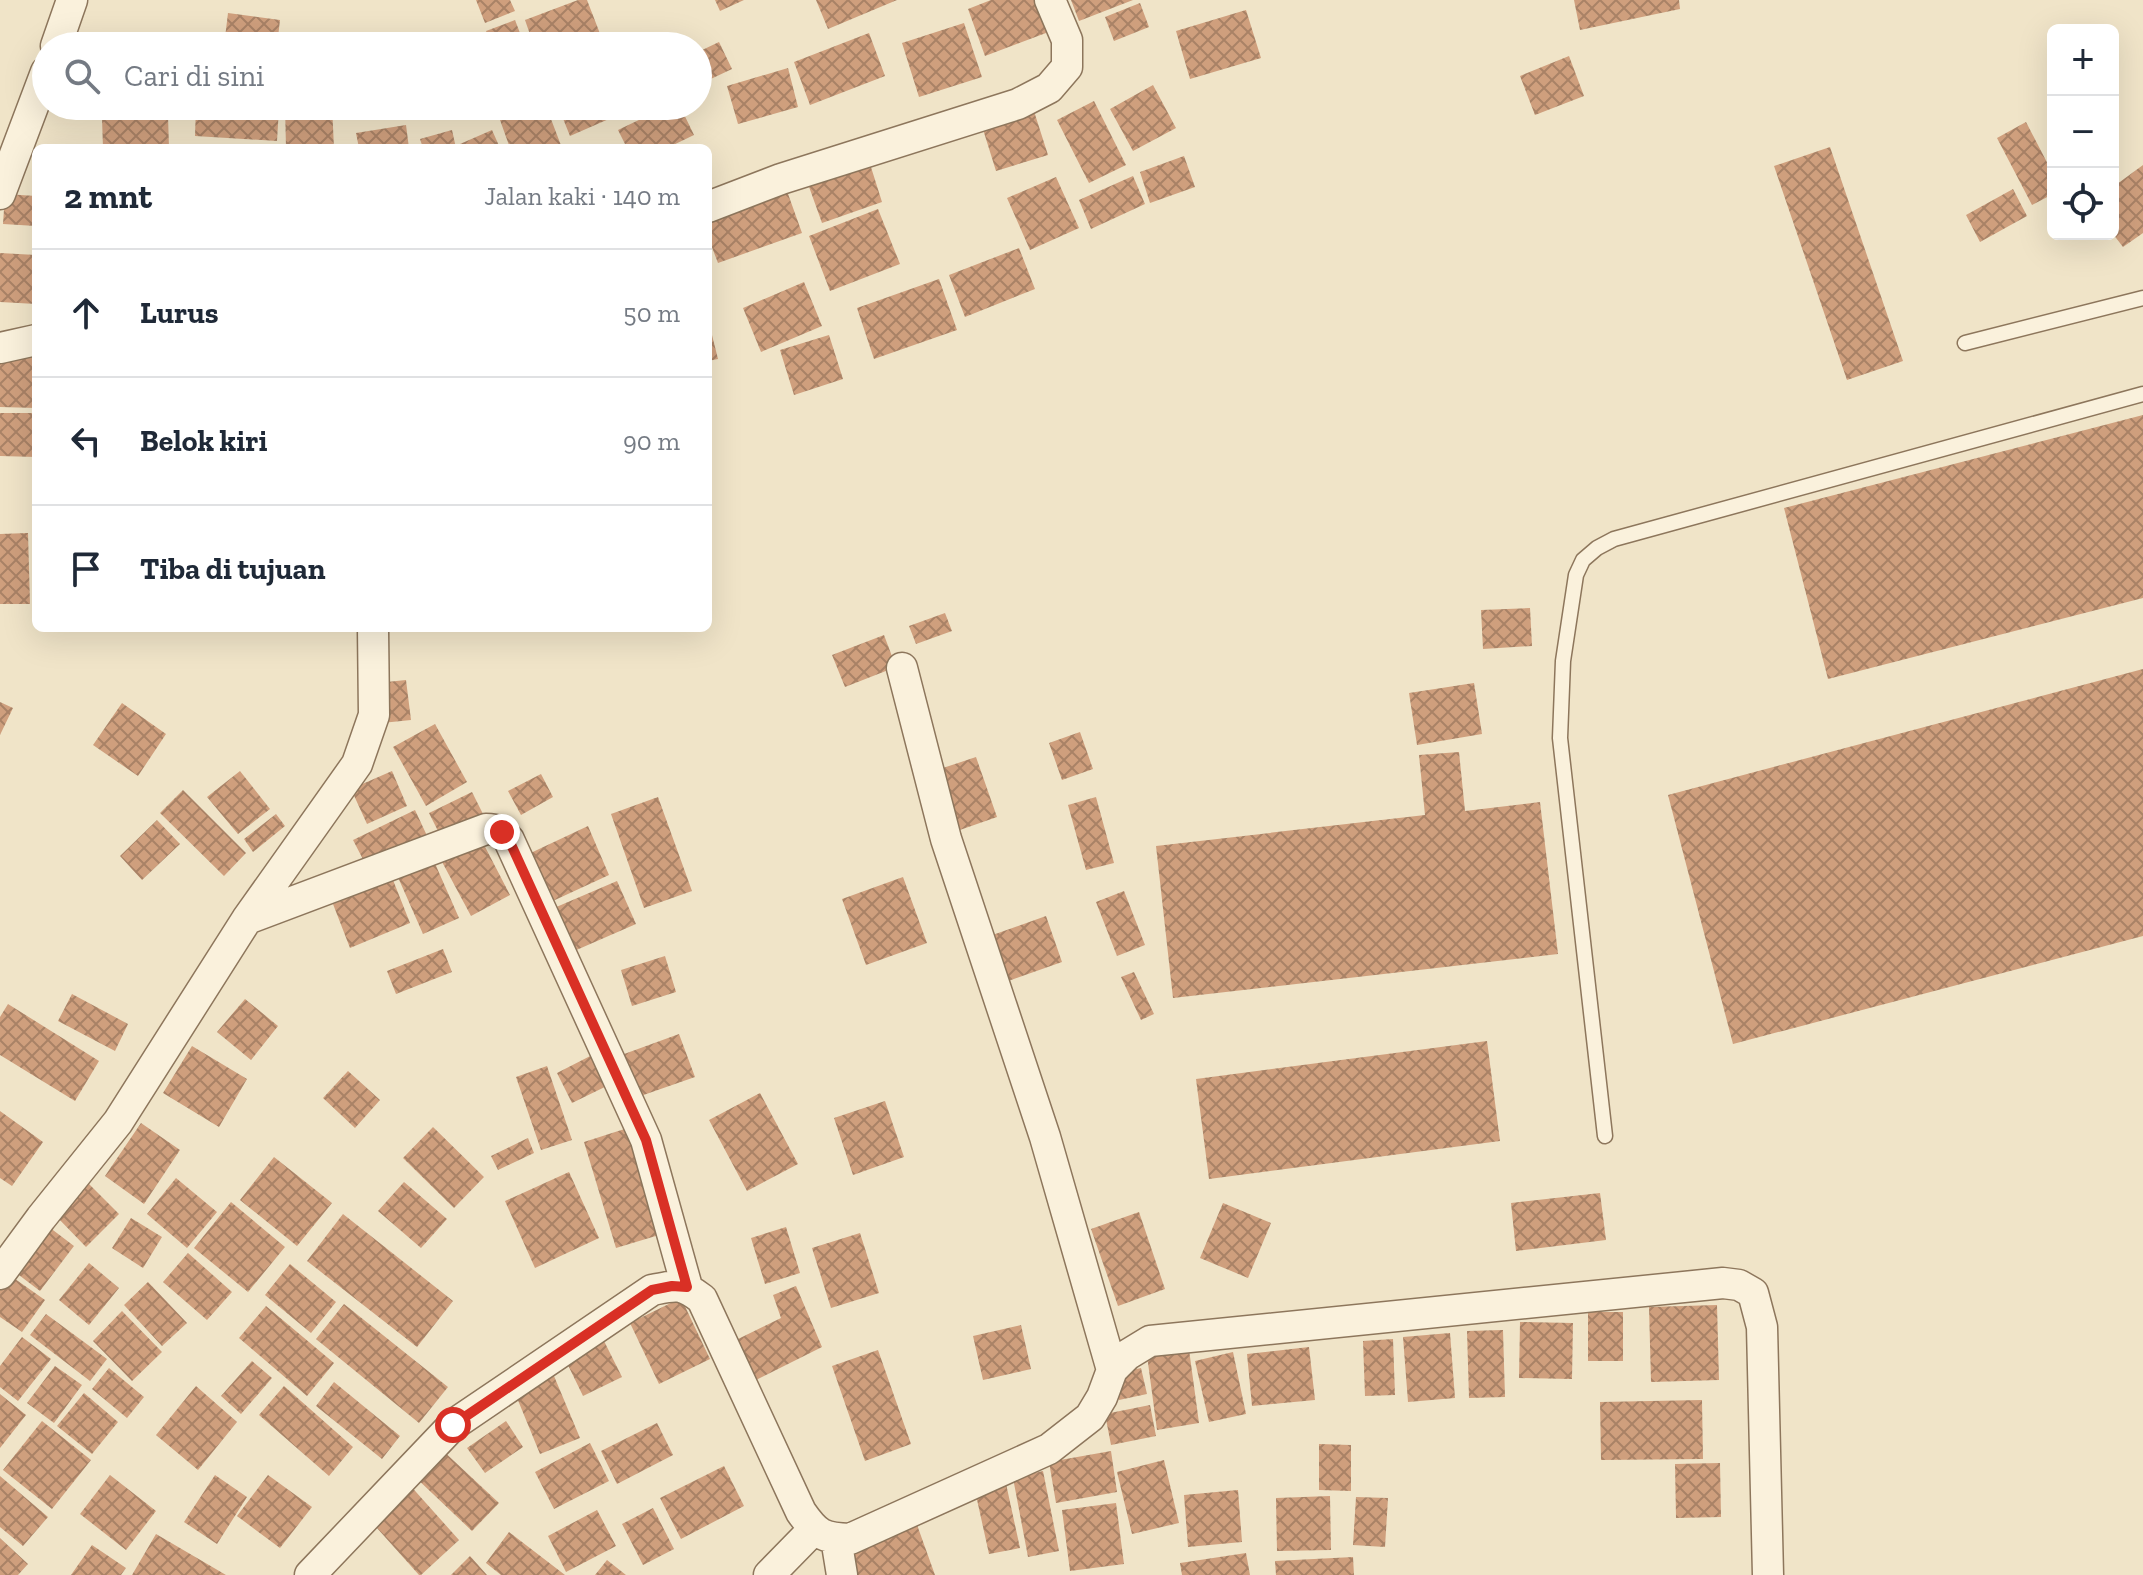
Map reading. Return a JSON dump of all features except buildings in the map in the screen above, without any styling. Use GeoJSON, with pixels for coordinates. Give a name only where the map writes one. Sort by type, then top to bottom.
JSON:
{"type":"FeatureCollection","features":[{"type":"Feature","properties":{"kind":"street"},"geometry":{"type":"LineString","coordinates":[[61,32],[72,0]]}},
{"type":"Feature","properties":{"kind":"street"},"geometry":{"type":"LineString","coordinates":[[712,205],[781,179],[1018,104],[1049,88],[1067,67],[1067,40],[1050,0]]}},
{"type":"Feature","properties":{"kind":"street"},"geometry":{"type":"LineString","coordinates":[[0,194],[32,109]]}},
{"type":"Feature","properties":{"kind":"street"},"geometry":{"type":"LineString","coordinates":[[0,348],[32,341]]}},
{"type":"Feature","properties":{"kind":"street"},"geometry":{"type":"LineString","coordinates":[[0,1274],[118,1122],[247,919],[357,764],[374,715],[373,632]]}},
{"type":"Feature","properties":{"kind":"street"},"geometry":{"type":"LineString","coordinates":[[902,668],[946,839],[1045,1137],[1112,1370]]}},
{"type":"Feature","properties":{"kind":"street"},"geometry":{"type":"LineString","coordinates":[[247,919],[486,829],[502,832],[509,840],[646,1140],[687,1287]]}},
{"type":"Feature","properties":{"kind":"street"},"geometry":{"type":"LineString","coordinates":[[769,1575],[824,1534],[850,1539],[1049,1449],[1090,1417],[1112,1370],[1127,1355],[1150,1341],[1723,1283],[1739,1285],[1753,1293],[1762,1327],[1768,1575]]}},
{"type":"Feature","properties":{"kind":"street"},"geometry":{"type":"LineString","coordinates":[[310,1575],[453,1425],[652,1290],[672,1286],[687,1287],[702,1299],[801,1512],[824,1534],[842,1575]]}},
{"type":"Feature","properties":{"kind":"lane"},"geometry":{"type":"LineString","coordinates":[[1965,343],[2143,298]]}},
{"type":"Feature","properties":{"kind":"lane"},"geometry":{"type":"LineString","coordinates":[[1605,1136],[1560,738],[1563,661],[1576,575],[1583,560],[1614,539],[2143,394]]}},
{"type":"Feature","properties":{"kind":"route"},"geometry":{"type":"LineString","coordinates":[[453,1425],[652,1290],[687,1287],[646,1140],[509,840],[502,832]]}}]}
